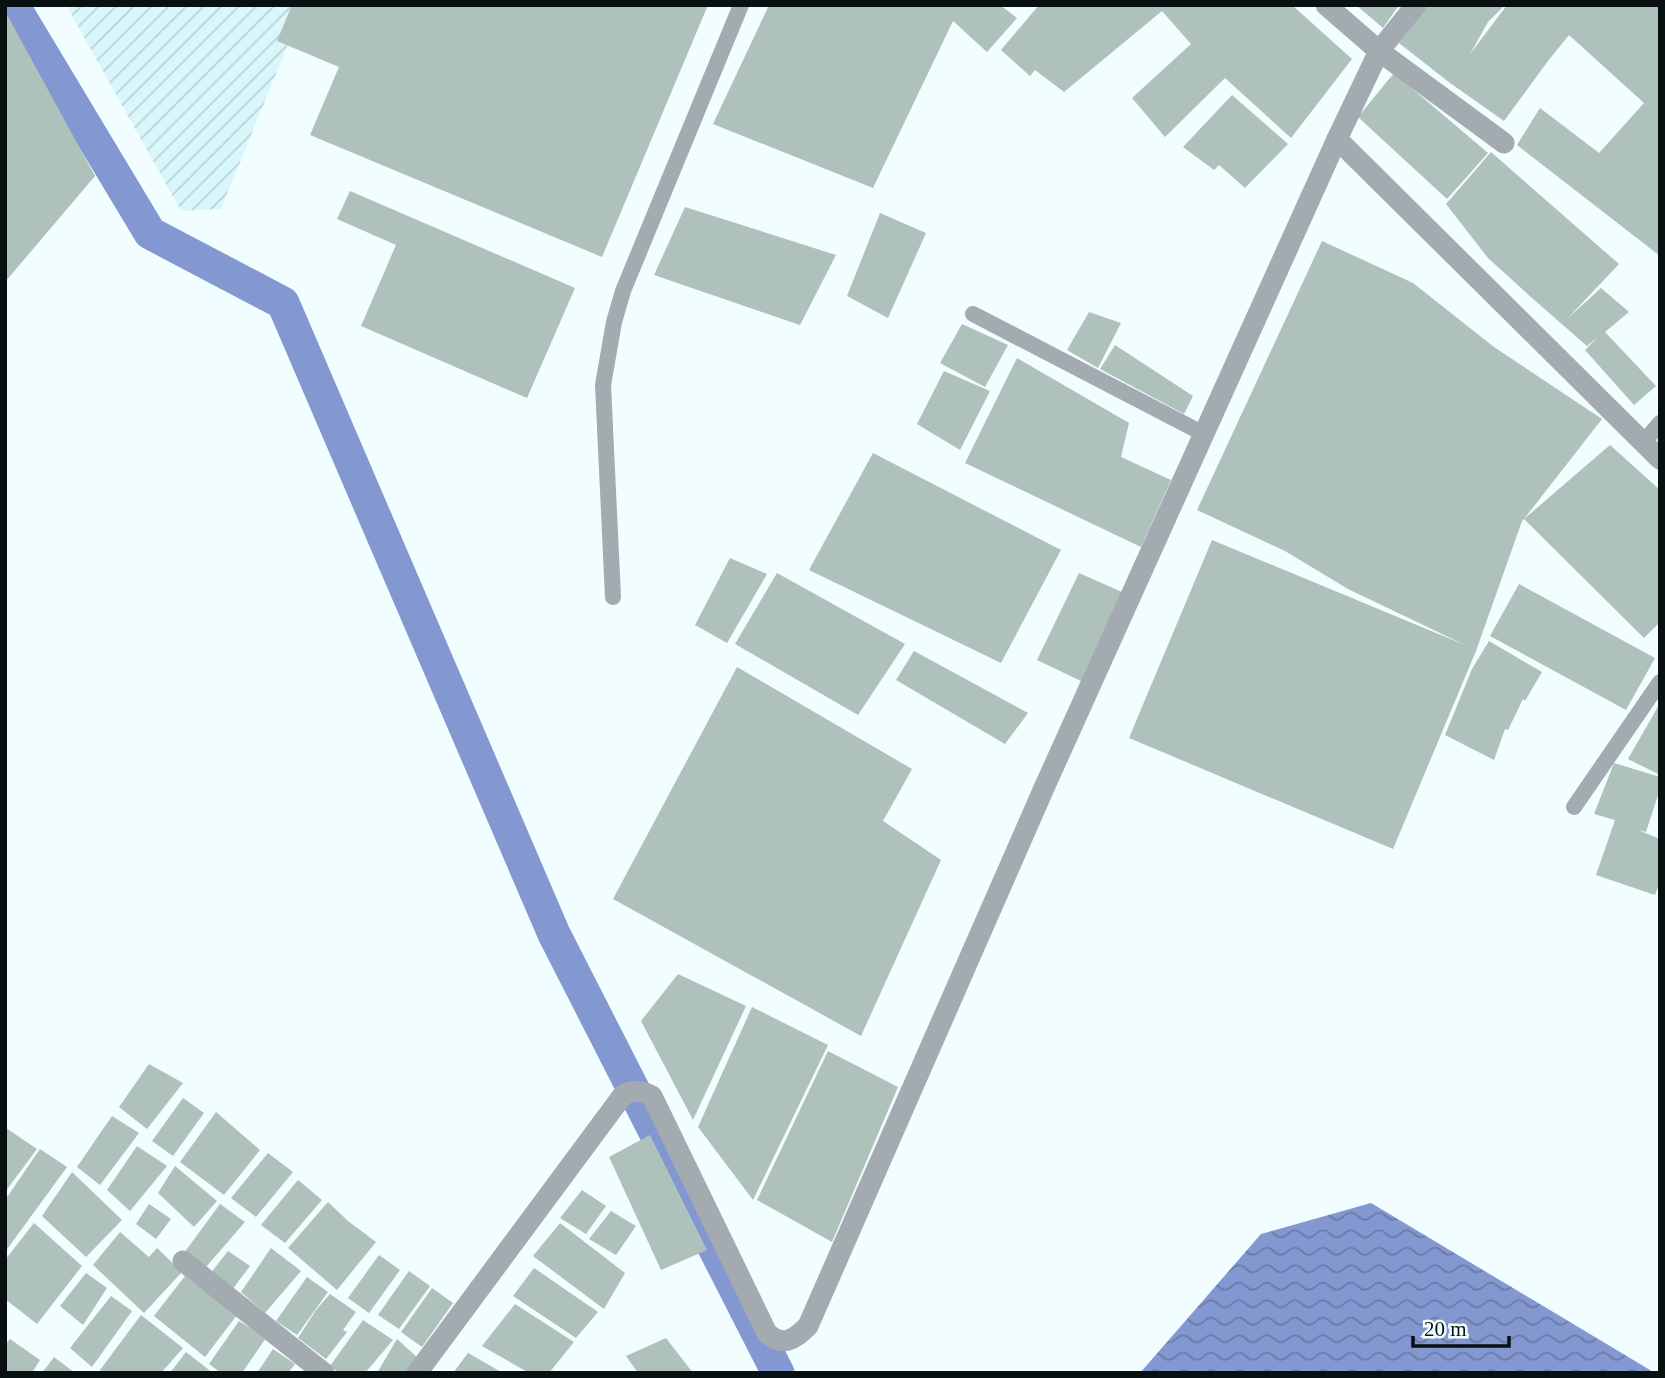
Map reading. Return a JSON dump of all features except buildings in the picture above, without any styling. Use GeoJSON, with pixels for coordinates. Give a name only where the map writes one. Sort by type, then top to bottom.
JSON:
{"type":"FeatureCollection","features":[{"type":"Feature","properties":{"kind":"street"},"geometry":{"type":"LineString","coordinates":[[1326,5],[1379,51],[1504,143]]}},
{"type":"Feature","properties":{"kind":"street"},"geometry":{"type":"LineString","coordinates":[[417,1373],[623,1095],[633,1091],[642,1091],[652,1096],[767,1333],[774,1339],[785,1341],[797,1337],[808,1326],[1044,788],[1337,139],[1379,51],[1416,5]]}},
{"type":"Feature","properties":{"kind":"street"},"geometry":{"type":"LineString","coordinates":[[1337,139],[1660,459]]}},
{"type":"Feature","properties":{"kind":"street"},"geometry":{"type":"LineString","coordinates":[[183,1261],[324,1373]]}},
{"type":"Feature","properties":{"kind":"lane"},"geometry":{"type":"LineString","coordinates":[[613,597],[603,386],[614,322],[623,291],[741,5]]}},
{"type":"Feature","properties":{"kind":"lane"},"geometry":{"type":"LineString","coordinates":[[973,314],[1204,434]]}},
{"type":"Feature","properties":{"kind":"lane"},"geometry":{"type":"LineString","coordinates":[[1643,443],[1660,423]]}},
{"type":"Feature","properties":{"kind":"lane"},"geometry":{"type":"LineString","coordinates":[[1574,807],[1660,682]]}},
{"type":"Feature","properties":{"kind":"shaded area"},"geometry":{"type":"Polygon","coordinates":[[[66,5],[304,5],[221,209],[181,211],[66,5]]]}},
{"type":"Feature","properties":{"kind":"water"},"geometry":{"type":"Polygon","coordinates":[[[1371,1203],[1655,1373],[1140,1373],[1261,1234],[1371,1203]]]}},
{"type":"Feature","properties":{"kind":"waterway"},"geometry":{"type":"LineString","coordinates":[[13,5],[150,233],[283,303],[554,934],[778,1373]]}}]}
